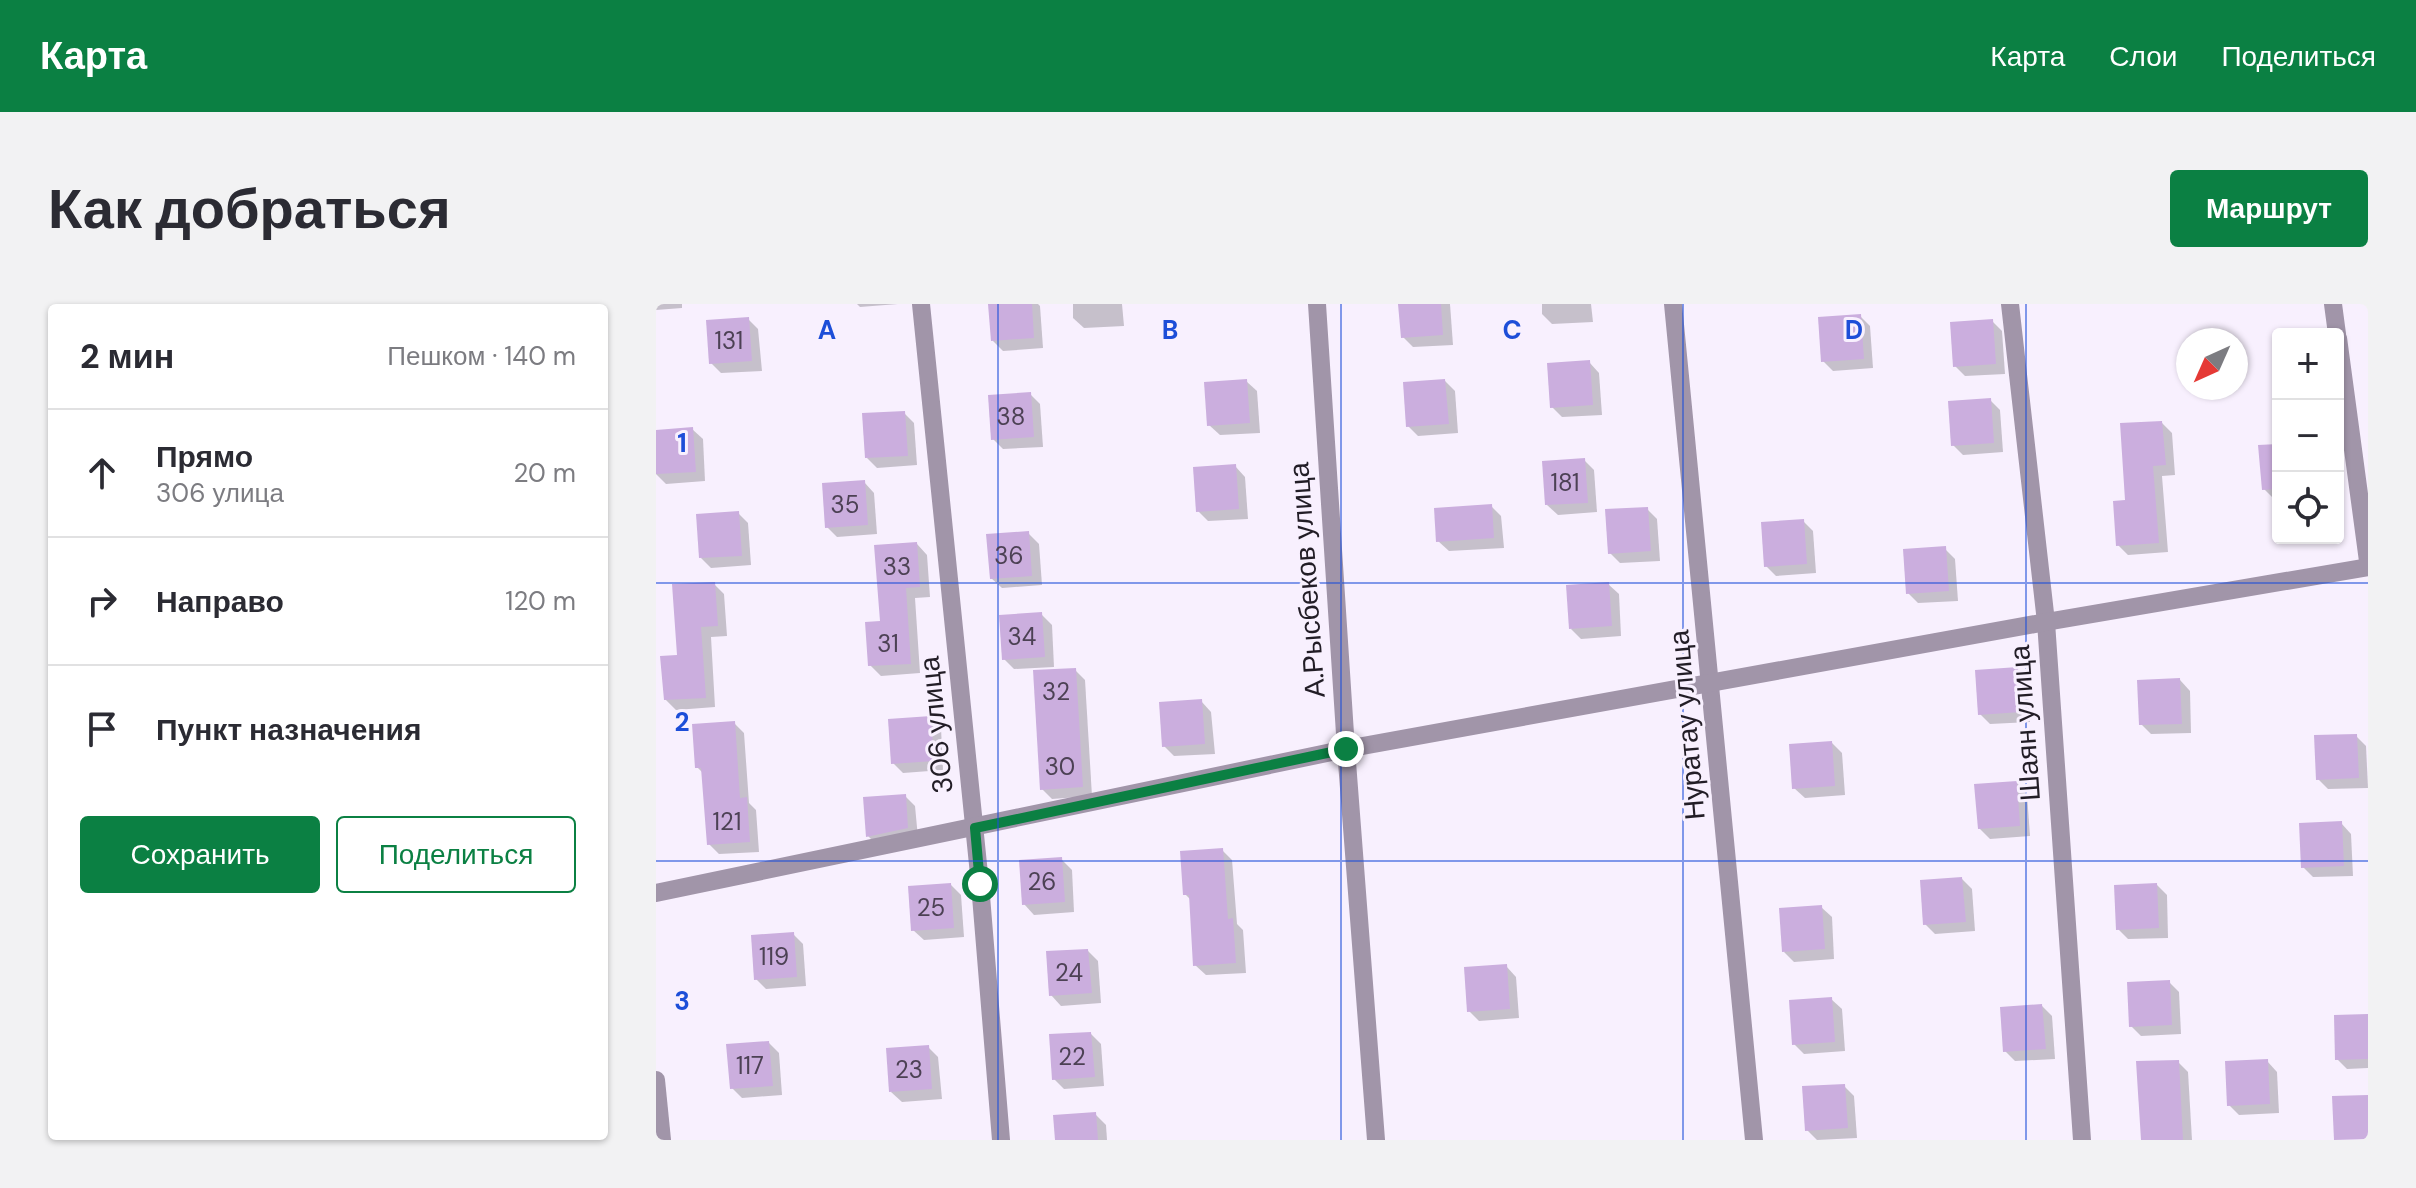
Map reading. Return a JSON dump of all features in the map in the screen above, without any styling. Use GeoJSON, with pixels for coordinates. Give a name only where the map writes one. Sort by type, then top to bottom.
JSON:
{"type":"FeatureCollection","features":[{"type":"Feature","properties":{"kind":"street","name":"306 улица"},"geometry":{"type":"LineString","coordinates":[[921,304],[975,828],[1001,1140]]}},
{"type":"Feature","properties":{"kind":"street","name":"А.Рысбеков улица"},"geometry":{"type":"LineString","coordinates":[[1317,304],[1376,1140]]}},
{"type":"Feature","properties":{"kind":"street","name":"Нуратау улица"},"geometry":{"type":"LineString","coordinates":[[1673,304],[1754,1140]]}},
{"type":"Feature","properties":{"kind":"street","name":"Шаян улица"},"geometry":{"type":"LineString","coordinates":[[2010,304],[2046,622],[2082,1140]]}},
{"type":"Feature","properties":{"kind":"street"},"geometry":{"type":"LineString","coordinates":[[2333,304],[2337,328]]}},
{"type":"Feature","properties":{"kind":"street"},"geometry":{"type":"LineString","coordinates":[[656,893],[1346,749],[2368,564],[2344,382]]}},
{"type":"Feature","properties":{"kind":"street"},"geometry":{"type":"LineString","coordinates":[[656,1080],[662,1140]]}},
{"type":"Feature","properties":{"kind":"building"},"geometry":{"type":"Polygon","coordinates":[[[988,304],[1032,304],[1034,338],[991,341],[988,304]]]}},
{"type":"Feature","properties":{"kind":"building"},"geometry":{"type":"Polygon","coordinates":[[[1398,304],[1441,304],[1443,335],[1401,338],[1398,304]]]}},
{"type":"Feature","properties":{"kind":"building"},"geometry":{"type":"Polygon","coordinates":[[[1861,314],[1864,359],[1821,362],[1818,317],[1861,314]]]}},
{"type":"Feature","properties":{"kind":"building"},"geometry":{"type":"Polygon","coordinates":[[[749,317],[752,361],[709,364],[706,320],[749,317]]]}},
{"type":"Feature","properties":{"kind":"building"},"geometry":{"type":"Polygon","coordinates":[[[1993,319],[1996,364],[1953,367],[1950,322],[1993,319]]]}},
{"type":"Feature","properties":{"kind":"building"},"geometry":{"type":"Polygon","coordinates":[[[1590,360],[1593,405],[1550,408],[1547,363],[1590,360]]]}},
{"type":"Feature","properties":{"kind":"building"},"geometry":{"type":"Polygon","coordinates":[[[1247,379],[1250,423],[1207,426],[1204,382],[1247,379]]]}},
{"type":"Feature","properties":{"kind":"building"},"geometry":{"type":"Polygon","coordinates":[[[1445,379],[1449,424],[1406,427],[1403,382],[1445,379]]]}},
{"type":"Feature","properties":{"kind":"building"},"geometry":{"type":"Polygon","coordinates":[[[1031,392],[1034,437],[991,440],[988,395],[1031,392]]]}},
{"type":"Feature","properties":{"kind":"building"},"geometry":{"type":"Polygon","coordinates":[[[1991,398],[1994,443],[1951,446],[1948,401],[1991,398]]]}},
{"type":"Feature","properties":{"kind":"building"},"geometry":{"type":"Polygon","coordinates":[[[905,411],[908,456],[865,458],[862,413],[905,411]]]}},
{"type":"Feature","properties":{"kind":"building"},"geometry":{"type":"Polygon","coordinates":[[[2162,421],[2166,465],[2153,466],[2159,543],[2116,546],[2113,501],[2125,500],[2120,423],[2162,421]]]}},
{"type":"Feature","properties":{"kind":"building"},"geometry":{"type":"Polygon","coordinates":[[[693,427],[696,472],[656,474],[656,430],[693,427]]]}},
{"type":"Feature","properties":{"kind":"building"},"geometry":{"type":"Polygon","coordinates":[[[2272,444],[2272,489],[2262,490],[2258,445],[2272,444]]]}},
{"type":"Feature","properties":{"kind":"building"},"geometry":{"type":"Polygon","coordinates":[[[1585,458],[1588,503],[1545,505],[1542,461],[1585,458]]]}},
{"type":"Feature","properties":{"kind":"building"},"geometry":{"type":"Polygon","coordinates":[[[1236,464],[1239,509],[1196,512],[1193,467],[1236,464]]]}},
{"type":"Feature","properties":{"kind":"building"},"geometry":{"type":"Polygon","coordinates":[[[865,480],[868,525],[825,528],[822,483],[865,480]]]}},
{"type":"Feature","properties":{"kind":"building"},"geometry":{"type":"Polygon","coordinates":[[[1492,504],[1494,538],[1436,542],[1434,508],[1492,504]]]}},
{"type":"Feature","properties":{"kind":"building"},"geometry":{"type":"Polygon","coordinates":[[[1648,507],[1651,551],[1608,554],[1605,509],[1648,507]]]}},
{"type":"Feature","properties":{"kind":"building"},"geometry":{"type":"Polygon","coordinates":[[[739,511],[742,556],[699,558],[696,514],[739,511]]]}},
{"type":"Feature","properties":{"kind":"building"},"geometry":{"type":"Polygon","coordinates":[[[1804,519],[1807,564],[1764,567],[1761,522],[1804,519]]]}},
{"type":"Feature","properties":{"kind":"building"},"geometry":{"type":"Polygon","coordinates":[[[1029,531],[1032,576],[990,579],[986,534],[1029,531]]]}},
{"type":"Feature","properties":{"kind":"building"},"geometry":{"type":"Polygon","coordinates":[[[917,542],[920,587],[906,588],[911,664],[868,666],[865,622],[880,621],[874,545],[917,542]]]}},
{"type":"Feature","properties":{"kind":"building"},"geometry":{"type":"Polygon","coordinates":[[[1946,546],[1949,591],[1906,594],[1903,549],[1946,546]]]}},
{"type":"Feature","properties":{"kind":"building"},"geometry":{"type":"Polygon","coordinates":[[[715,582],[718,626],[701,627],[706,698],[664,700],[660,656],[677,655],[672,584],[715,582]]]}},
{"type":"Feature","properties":{"kind":"building"},"geometry":{"type":"Polygon","coordinates":[[[1609,582],[1612,626],[1569,629],[1566,585],[1609,582]]]}},
{"type":"Feature","properties":{"kind":"building"},"geometry":{"type":"Polygon","coordinates":[[[1042,612],[1045,657],[1002,660],[999,615],[1042,612]]]}},
{"type":"Feature","properties":{"kind":"building"},"geometry":{"type":"Polygon","coordinates":[[[2018,667],[2021,712],[1978,715],[1975,670],[2018,667]]]}},
{"type":"Feature","properties":{"kind":"building"},"geometry":{"type":"Polygon","coordinates":[[[1076,668],[1083,787],[1040,790],[1033,670],[1076,668]]]}},
{"type":"Feature","properties":{"kind":"building"},"geometry":{"type":"Polygon","coordinates":[[[2180,678],[2182,724],[2139,725],[2137,680],[2180,678]]]}},
{"type":"Feature","properties":{"kind":"building"},"geometry":{"type":"Polygon","coordinates":[[[1202,699],[1205,744],[1162,747],[1159,702],[1202,699]]]}},
{"type":"Feature","properties":{"kind":"building"},"geometry":{"type":"Polygon","coordinates":[[[931,716],[934,761],[891,764],[888,719],[931,716]]]}},
{"type":"Feature","properties":{"kind":"building"},"geometry":{"type":"Polygon","coordinates":[[[735,721],[740,798],[747,797],[750,842],[707,845],[701,768],[695,768],[692,724],[735,721]]]}},
{"type":"Feature","properties":{"kind":"building"},"geometry":{"type":"Polygon","coordinates":[[[2357,734],[2359,778],[2316,780],[2314,735],[2357,734]]]}},
{"type":"Feature","properties":{"kind":"building"},"geometry":{"type":"Polygon","coordinates":[[[1832,741],[1835,786],[1792,789],[1789,744],[1832,741]]]}},
{"type":"Feature","properties":{"kind":"building"},"geometry":{"type":"Polygon","coordinates":[[[2017,781],[2020,826],[1978,829],[1974,784],[2017,781]]]}},
{"type":"Feature","properties":{"kind":"building"},"geometry":{"type":"Polygon","coordinates":[[[906,794],[908,828],[866,837],[863,797],[906,794]]]}},
{"type":"Feature","properties":{"kind":"building"},"geometry":{"type":"Polygon","coordinates":[[[2342,821],[2344,866],[2301,868],[2299,823],[2342,821]]]}},
{"type":"Feature","properties":{"kind":"building"},"geometry":{"type":"Polygon","coordinates":[[[1223,848],[1228,919],[1233,918],[1236,963],[1193,966],[1189,895],[1183,895],[1180,851],[1223,848]]]}},
{"type":"Feature","properties":{"kind":"building"},"geometry":{"type":"Polygon","coordinates":[[[1062,857],[1065,902],[1022,905],[1019,860],[1062,857]]]}},
{"type":"Feature","properties":{"kind":"building"},"geometry":{"type":"Polygon","coordinates":[[[1962,877],[1966,922],[1923,925],[1920,880],[1962,877]]]}},
{"type":"Feature","properties":{"kind":"building"},"geometry":{"type":"Polygon","coordinates":[[[951,883],[954,928],[911,931],[908,886],[951,883]]]}},
{"type":"Feature","properties":{"kind":"building"},"geometry":{"type":"Polygon","coordinates":[[[2157,883],[2159,928],[2116,930],[2114,885],[2157,883]]]}},
{"type":"Feature","properties":{"kind":"building"},"geometry":{"type":"Polygon","coordinates":[[[1822,905],[1825,949],[1782,952],[1779,908],[1822,905]]]}},
{"type":"Feature","properties":{"kind":"building"},"geometry":{"type":"Polygon","coordinates":[[[794,932],[797,977],[754,980],[751,935],[794,932]]]}},
{"type":"Feature","properties":{"kind":"building"},"geometry":{"type":"Polygon","coordinates":[[[1088,949],[1092,993],[1049,996],[1046,951],[1088,949]]]}},
{"type":"Feature","properties":{"kind":"building"},"geometry":{"type":"Polygon","coordinates":[[[1507,964],[1510,1009],[1467,1012],[1464,967],[1507,964]]]}},
{"type":"Feature","properties":{"kind":"building"},"geometry":{"type":"Polygon","coordinates":[[[2170,980],[2172,1025],[2129,1027],[2127,982],[2170,980]]]}},
{"type":"Feature","properties":{"kind":"building"},"geometry":{"type":"Polygon","coordinates":[[[1832,997],[1835,1042],[1792,1045],[1789,1000],[1832,997]]]}},
{"type":"Feature","properties":{"kind":"building"},"geometry":{"type":"Polygon","coordinates":[[[2042,1004],[2046,1049],[2003,1052],[2000,1007],[2042,1004]]]}},
{"type":"Feature","properties":{"kind":"building"},"geometry":{"type":"Polygon","coordinates":[[[2368,1014],[2368,1059],[2335,1060],[2334,1015],[2368,1014]]]}},
{"type":"Feature","properties":{"kind":"building"},"geometry":{"type":"Polygon","coordinates":[[[1091,1032],[1095,1077],[1052,1080],[1049,1034],[1091,1032]]]}},
{"type":"Feature","properties":{"kind":"building"},"geometry":{"type":"Polygon","coordinates":[[[769,1041],[773,1086],[730,1089],[726,1044],[769,1041]]]}},
{"type":"Feature","properties":{"kind":"building"},"geometry":{"type":"Polygon","coordinates":[[[929,1045],[932,1089],[889,1092],[886,1048],[929,1045]]]}},
{"type":"Feature","properties":{"kind":"building"},"geometry":{"type":"Polygon","coordinates":[[[2268,1059],[2270,1104],[2227,1106],[2225,1061],[2268,1059]]]}},
{"type":"Feature","properties":{"kind":"building"},"geometry":{"type":"Polygon","coordinates":[[[2179,1060],[2183,1140],[2141,1140],[2136,1061],[2179,1060]]]}},
{"type":"Feature","properties":{"kind":"building"},"geometry":{"type":"Polygon","coordinates":[[[1845,1084],[1848,1128],[1805,1131],[1802,1086],[1845,1084]]]}},
{"type":"Feature","properties":{"kind":"building"},"geometry":{"type":"Polygon","coordinates":[[[2368,1095],[2368,1139],[2334,1140],[2332,1096],[2368,1095]]]}},
{"type":"Feature","properties":{"kind":"building"},"geometry":{"type":"Polygon","coordinates":[[[1096,1112],[1098,1140],[1055,1140],[1053,1115],[1096,1112]]]}},
{"type":"Feature","properties":{"kind":"route"},"geometry":{"type":"LineString","coordinates":[[980,884],[975,828],[1346,749]]}}]}
